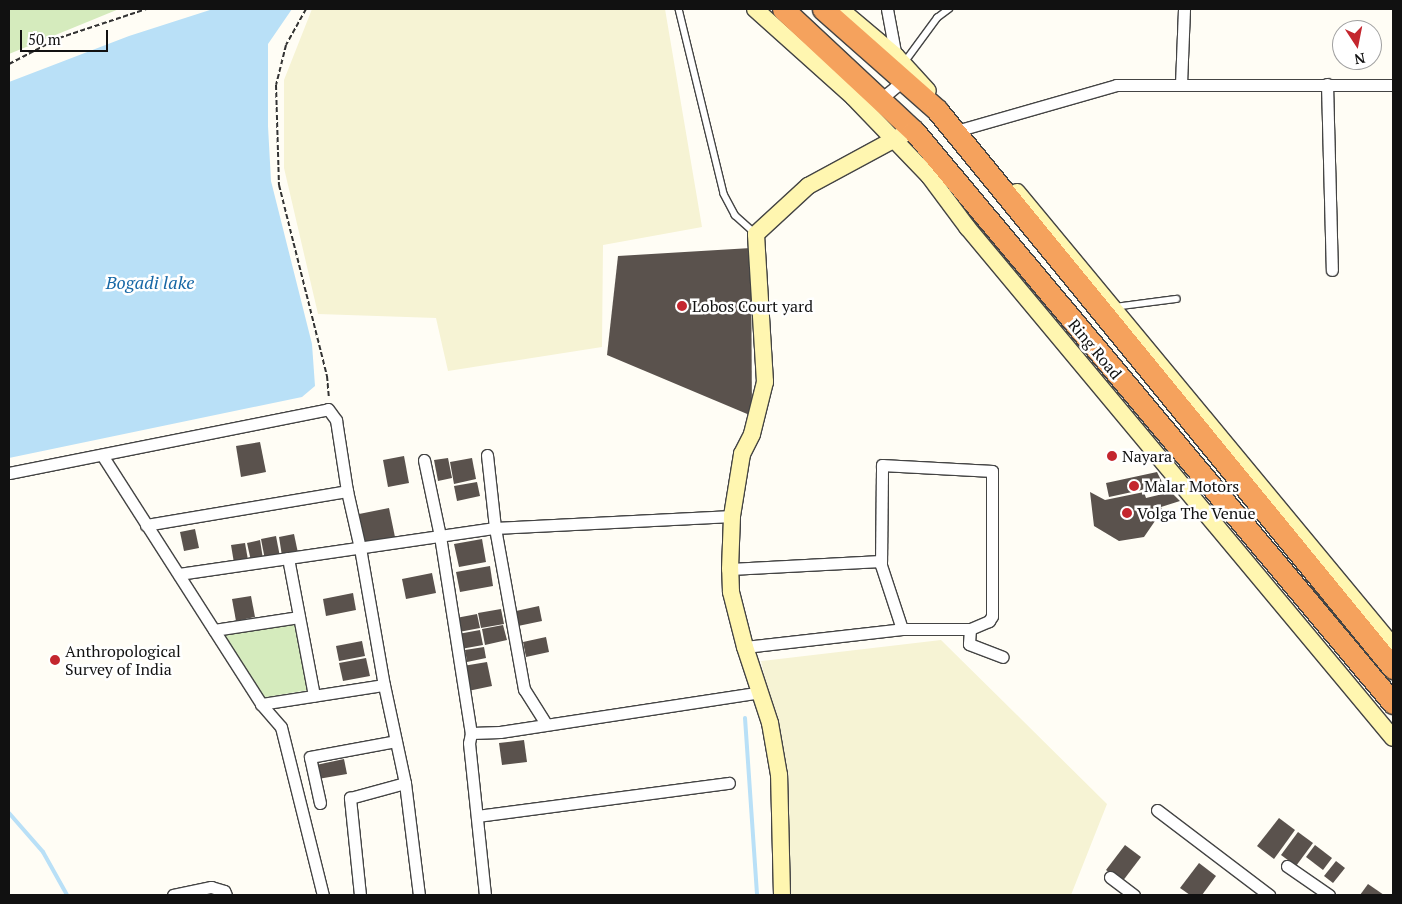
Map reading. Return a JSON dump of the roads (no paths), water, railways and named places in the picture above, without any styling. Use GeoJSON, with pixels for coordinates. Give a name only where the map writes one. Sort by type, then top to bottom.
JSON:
{"type":"FeatureCollection","features":[{"type":"Feature","properties":{"kind":"highway","name":"Ring Road"},"geometry":{"type":"LineString","coordinates":[[783,9],[880,100],[904,134],[1393,703]]}},
{"type":"Feature","properties":{"kind":"highway","name":"Ring Road"},"geometry":{"type":"LineString","coordinates":[[823,9],[900,68],[1393,668]]}},
{"type":"Feature","properties":{"kind":"street"},"geometry":{"type":"LineString","coordinates":[[755,9],[853,97],[904,134],[1393,738]]}},
{"type":"Feature","properties":{"kind":"street"},"geometry":{"type":"LineString","coordinates":[[840,9],[963,129],[1113,307],[1393,646]]}},
{"type":"Feature","properties":{"kind":"street"},"geometry":{"type":"LineString","coordinates":[[880,100],[900,68],[887,9]]}},
{"type":"Feature","properties":{"kind":"street"},"geometry":{"type":"LineString","coordinates":[[1181,84],[1184,9]]}},
{"type":"Feature","properties":{"kind":"street"},"geometry":{"type":"LineString","coordinates":[[963,129],[1116,86],[1181,84],[1393,84]]}},
{"type":"Feature","properties":{"kind":"street"},"geometry":{"type":"LineString","coordinates":[[1327,84],[1332,270]]}},
{"type":"Feature","properties":{"kind":"street"},"geometry":{"type":"LineString","coordinates":[[782,895],[779,775],[761,692],[745,647],[732,592],[730,569],[732,516],[742,454],[752,434],[764,382],[756,234],[808,186],[904,134]]}},
{"type":"Feature","properties":{"kind":"street"},"geometry":{"type":"LineString","coordinates":[[9,473],[328,409],[336,420],[347,491],[360,548],[384,685],[405,783],[419,895]]}},
{"type":"Feature","properties":{"kind":"street"},"geometry":{"type":"LineString","coordinates":[[487,454],[495,528],[524,689],[546,724]]}},
{"type":"Feature","properties":{"kind":"street"},"geometry":{"type":"LineString","coordinates":[[102,455],[261,704],[281,728],[323,895]]}},
{"type":"Feature","properties":{"kind":"street"},"geometry":{"type":"LineString","coordinates":[[424,460],[440,536],[471,733],[469,743],[485,895]]}},
{"type":"Feature","properties":{"kind":"street"},"geometry":{"type":"LineString","coordinates":[[745,647],[902,629],[970,629],[989,621],[992,616],[992,471],[882,465],[881,561],[902,629]]}},
{"type":"Feature","properties":{"kind":"street"},"geometry":{"type":"LineString","coordinates":[[146,526],[347,491]]}},
{"type":"Feature","properties":{"kind":"street"},"geometry":{"type":"LineString","coordinates":[[179,574],[495,528],[732,516]]}},
{"type":"Feature","properties":{"kind":"street"},"geometry":{"type":"LineString","coordinates":[[288,558],[314,696]]}},
{"type":"Feature","properties":{"kind":"street"},"geometry":{"type":"LineString","coordinates":[[730,569],[881,561]]}},
{"type":"Feature","properties":{"kind":"street"},"geometry":{"type":"LineString","coordinates":[[214,630],[299,617]]}},
{"type":"Feature","properties":{"kind":"street"},"geometry":{"type":"LineString","coordinates":[[970,629],[969,644],[1003,657]]}},
{"type":"Feature","properties":{"kind":"street"},"geometry":{"type":"LineString","coordinates":[[261,704],[384,685]]}},
{"type":"Feature","properties":{"kind":"street"},"geometry":{"type":"LineString","coordinates":[[471,733],[500,732],[761,692]]}},
{"type":"Feature","properties":{"kind":"street"},"geometry":{"type":"LineString","coordinates":[[320,803],[310,757],[396,742]]}},
{"type":"Feature","properties":{"kind":"street"},"geometry":{"type":"LineString","coordinates":[[360,895],[350,798],[405,783]]}},
{"type":"Feature","properties":{"kind":"street"},"geometry":{"type":"LineString","coordinates":[[477,816],[729,783]]}},
{"type":"Feature","properties":{"kind":"street"},"geometry":{"type":"LineString","coordinates":[[1157,810],[1269,895]]}},
{"type":"Feature","properties":{"kind":"street"},"geometry":{"type":"LineString","coordinates":[[1287,866],[1329,895]]}},
{"type":"Feature","properties":{"kind":"street"},"geometry":{"type":"LineString","coordinates":[[1110,877],[1134,895]]}},
{"type":"Feature","properties":{"kind":"street"},"geometry":{"type":"LineString","coordinates":[[173,895],[211,887],[224,891],[226,895]]}},
{"type":"Feature","properties":{"kind":"lane"},"geometry":{"type":"LineString","coordinates":[[679,9],[724,194],[735,215],[756,234]]}},
{"type":"Feature","properties":{"kind":"lane"},"geometry":{"type":"LineString","coordinates":[[900,68],[938,18],[949,9]]}},
{"type":"Feature","properties":{"kind":"lane"},"geometry":{"type":"LineString","coordinates":[[1113,307],[1176,299]]}},
{"type":"Feature","properties":{"kind":"water","name":"Bogadi lake"},"geometry":{"type":"Polygon","coordinates":[[[213,9],[292,9],[268,44],[268,126],[271,181],[312,344],[315,386],[302,397],[9,458],[9,82],[129,36],[213,9]]]}},
{"type":"Feature","properties":{"kind":"waterway"},"geometry":{"type":"LineString","coordinates":[[745,718],[757,895]]}},
{"type":"Feature","properties":{"kind":"waterway"},"geometry":{"type":"LineString","coordinates":[[9,813],[43,852],[67,895]]}},
{"type":"Feature","properties":{"kind":"place","name":"Lobos Court yard"},"geometry":{"type":"Point","coordinates":[682,306]}},
{"type":"Feature","properties":{"kind":"place","name":"Nayara"},"geometry":{"type":"Point","coordinates":[1112,456]}},
{"type":"Feature","properties":{"kind":"place","name":"Malar Motors"},"geometry":{"type":"Point","coordinates":[1134,486]}},
{"type":"Feature","properties":{"kind":"place","name":"Volga The Venue"},"geometry":{"type":"Point","coordinates":[1127,513]}},
{"type":"Feature","properties":{"kind":"place","name":"Anthropological Survey of India"},"geometry":{"type":"Point","coordinates":[55,660]}}]}
